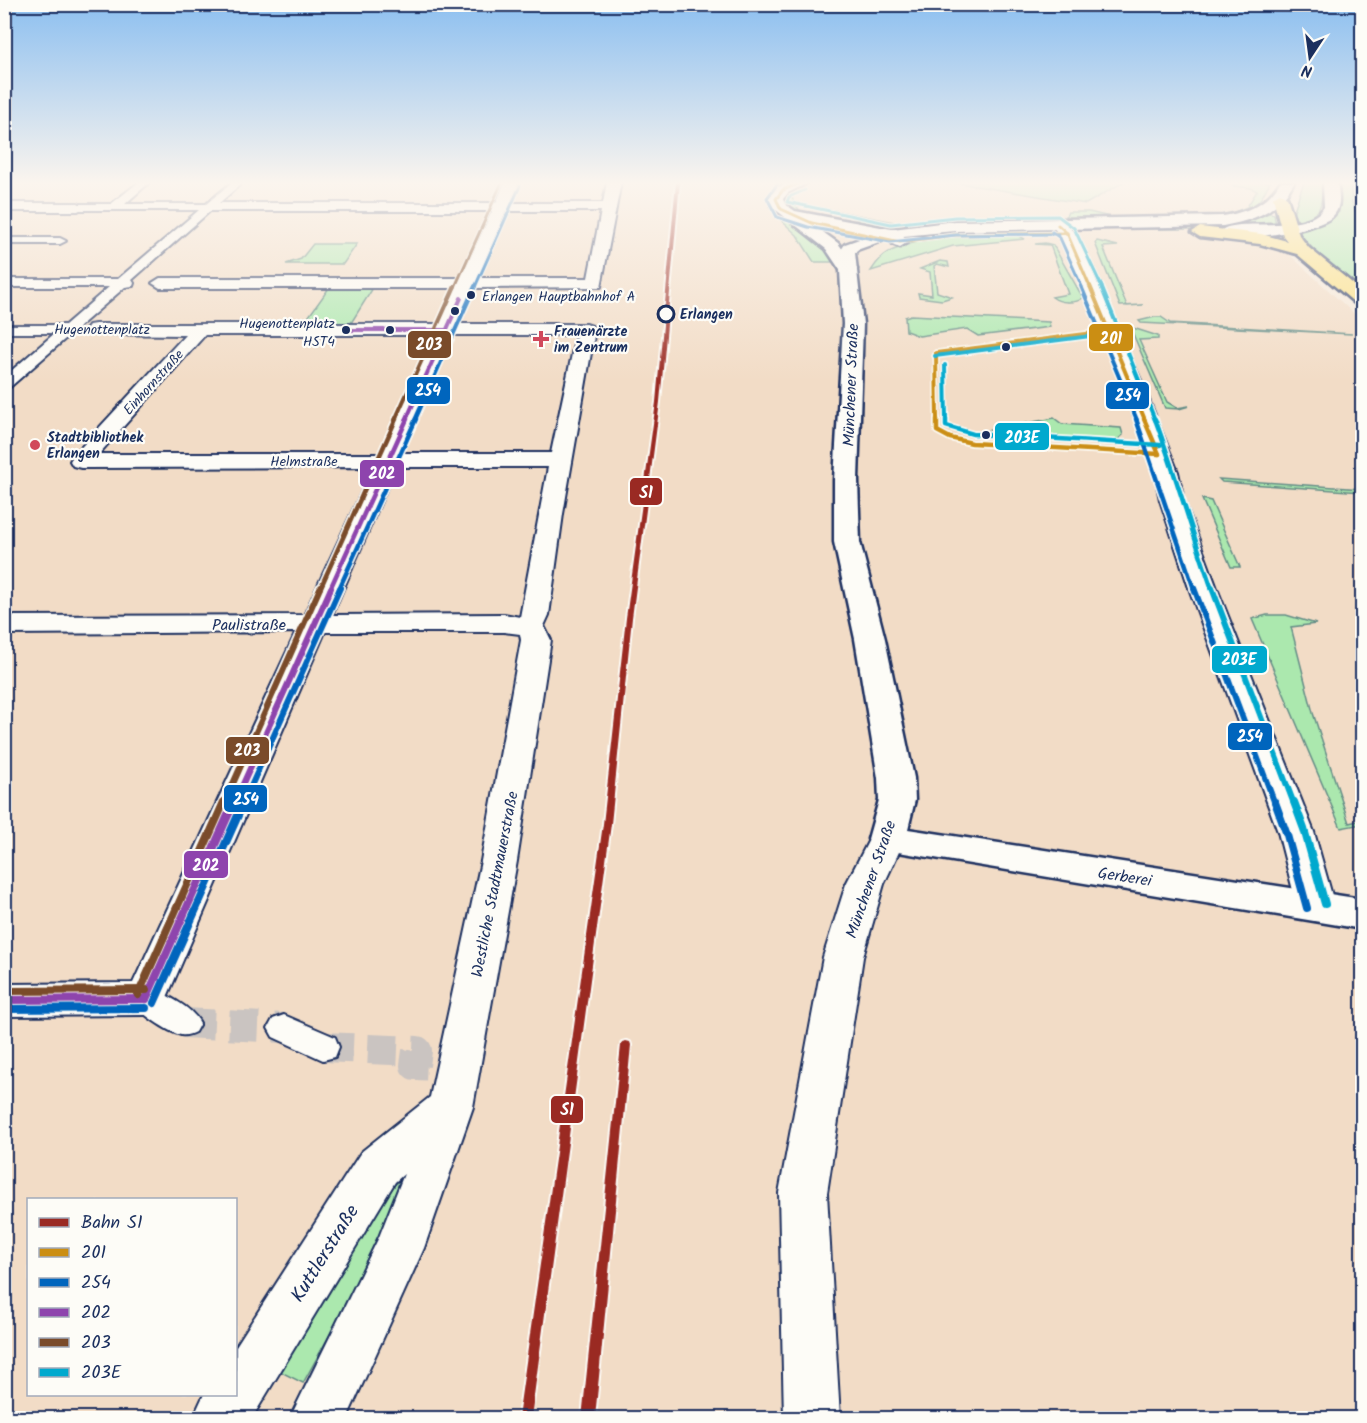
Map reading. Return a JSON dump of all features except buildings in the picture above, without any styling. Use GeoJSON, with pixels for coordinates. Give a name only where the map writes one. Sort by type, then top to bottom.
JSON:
{"type":"FeatureCollection","features":[{"type":"Feature","properties":{"kind":"highway"},"geometry":{"type":"LineString","coordinates":[[1294,248],[1303,251]]}},
{"type":"Feature","properties":{"kind":"highway"},"geometry":{"type":"LineString","coordinates":[[1301,248],[1362,300]]}},
{"type":"Feature","properties":{"kind":"main road"},"geometry":{"type":"LineString","coordinates":[[834,248],[848,270]]}},
{"type":"Feature","properties":{"kind":"main road","name":"Münchener Straße"},"geometry":{"type":"LineString","coordinates":[[850,248],[848,270],[853,324],[846,480],[847,542],[870,639],[896,778],[897,800],[886,839]]}},
{"type":"Feature","properties":{"kind":"main road","name":"Münchener Straße"},"geometry":{"type":"LineString","coordinates":[[848,270],[857,260],[875,248]]}},
{"type":"Feature","properties":{"kind":"main road","name":"Gerberei"},"geometry":{"type":"LineString","coordinates":[[886,839],[1362,914]]}},
{"type":"Feature","properties":{"kind":"street"},"geometry":{"type":"LineString","coordinates":[[4,385],[162,248]]}},
{"type":"Feature","properties":{"kind":"street"},"geometry":{"type":"LineString","coordinates":[[146,999],[299,623],[388,461],[483,248]]}},
{"type":"Feature","properties":{"kind":"street"},"geometry":{"type":"LineString","coordinates":[[160,283],[595,283],[601,248]]}},
{"type":"Feature","properties":{"kind":"street"},"geometry":{"type":"LineString","coordinates":[[1072,248],[1102,309],[1107,328],[1131,380],[1166,472],[1172,500],[1204,591],[1296,832],[1316,906]]}},
{"type":"Feature","properties":{"kind":"street"},"geometry":{"type":"LineString","coordinates":[[4,283],[139,283]]}},
{"type":"Feature","properties":{"kind":"street","name":"Hugenottenplatz"},"geometry":{"type":"LineString","coordinates":[[4,329],[586,330]]}},
{"type":"Feature","properties":{"kind":"street","name":"Einhornstraße"},"geometry":{"type":"LineString","coordinates":[[81,461],[200,329]]}},
{"type":"Feature","properties":{"kind":"street","name":"Westliche Stadtmauerstraße"},"geometry":{"type":"LineString","coordinates":[[318,1419],[399,1248],[450,1107],[514,777],[536,640],[529,627],[535,615],[551,514],[586,330]]}},
{"type":"Feature","properties":{"kind":"street","name":"Helmstraße"},"geometry":{"type":"LineString","coordinates":[[81,461],[563,460]]}},
{"type":"Feature","properties":{"kind":"street","name":"Paulistraße"},"geometry":{"type":"LineString","coordinates":[[4,625],[504,623],[529,627]]}},
{"type":"Feature","properties":{"kind":"street","name":"Münchener Straße"},"geometry":{"type":"LineString","coordinates":[[812,1419],[803,1193],[843,957],[865,884],[886,839]]}},
{"type":"Feature","properties":{"kind":"street"},"geometry":{"type":"LineString","coordinates":[[4,1000],[146,999],[184,1023]]}},
{"type":"Feature","properties":{"kind":"street"},"geometry":{"type":"LineString","coordinates":[[284,1028],[323,1047]]}},
{"type":"Feature","properties":{"kind":"street","name":"Kuttlerstraße"},"geometry":{"type":"LineString","coordinates":[[237,1393],[378,1167],[450,1107]]}},
{"type":"Feature","properties":{"kind":"street","name":"Kuttlerstraße"},"geometry":{"type":"LineString","coordinates":[[221,1419],[235,1396]]}},
{"type":"Feature","properties":{"kind":"shaded area"},"geometry":{"type":"Polygon","coordinates":[[[5,248],[1283,248],[1362,321],[1362,1418],[5,1418],[5,248]]]}},
{"type":"Feature","properties":{"kind":"green space"},"geometry":{"type":"Polygon","coordinates":[[[309,248],[354,248],[343,264],[286,264],[301,259],[309,248]]]}},
{"type":"Feature","properties":{"kind":"green space"},"geometry":{"type":"Polygon","coordinates":[[[805,248],[826,248],[832,262],[814,262],[805,248]]]}},
{"type":"Feature","properties":{"kind":"green space"},"geometry":{"type":"Polygon","coordinates":[[[898,248],[945,248],[871,271],[879,259],[898,248]]]}},
{"type":"Feature","properties":{"kind":"green space"},"geometry":{"type":"Polygon","coordinates":[[[1051,248],[1055,248],[1083,298],[1068,302],[1052,297],[1068,294],[1051,248]]]}},
{"type":"Feature","properties":{"kind":"green space"},"geometry":{"type":"Polygon","coordinates":[[[1097,248],[1104,248],[1127,306],[1120,306],[1097,248]]]}},
{"type":"Feature","properties":{"kind":"green space"},"geometry":{"type":"Polygon","coordinates":[[[1312,248],[1362,248],[1362,291],[1312,248]]]}},
{"type":"Feature","properties":{"kind":"green space"},"geometry":{"type":"Polygon","coordinates":[[[940,261],[948,262],[949,267],[937,264],[934,266],[937,292],[952,297],[942,300],[919,297],[918,293],[932,295],[930,272],[920,269],[940,261]]]}},
{"type":"Feature","properties":{"kind":"green space"},"geometry":{"type":"Polygon","coordinates":[[[329,288],[373,288],[351,323],[304,323],[329,288]]]}},
{"type":"Feature","properties":{"kind":"green space"},"geometry":{"type":"Polygon","coordinates":[[[911,315],[1049,322],[1050,327],[978,336],[967,329],[919,336],[906,331],[905,317],[911,315]]]}},
{"type":"Feature","properties":{"kind":"green space"},"geometry":{"type":"Polygon","coordinates":[[[1161,317],[1170,323],[1352,334],[1141,323],[1139,321],[1161,317]]]}},
{"type":"Feature","properties":{"kind":"green space"},"geometry":{"type":"Polygon","coordinates":[[[1130,327],[1158,336],[1158,339],[1139,340],[1167,402],[1177,408],[1189,406],[1179,409],[1165,408],[1130,327]]]}},
{"type":"Feature","properties":{"kind":"green space"},"geometry":{"type":"Polygon","coordinates":[[[1054,418],[1062,424],[1121,428],[1123,435],[1116,441],[1106,442],[989,434],[986,431],[1054,418]]]}},
{"type":"Feature","properties":{"kind":"green space"},"geometry":{"type":"Polygon","coordinates":[[[1219,479],[1362,489],[1362,492],[1222,482],[1219,479]]]}},
{"type":"Feature","properties":{"kind":"green space"},"geometry":{"type":"Polygon","coordinates":[[[1202,499],[1211,501],[1240,567],[1231,567],[1202,499]]]}},
{"type":"Feature","properties":{"kind":"green space"},"geometry":{"type":"Polygon","coordinates":[[[1267,615],[1286,615],[1316,624],[1291,627],[1313,713],[1349,823],[1362,820],[1362,824],[1341,828],[1252,619],[1267,615]]]}},
{"type":"Feature","properties":{"kind":"green space"},"geometry":{"type":"Polygon","coordinates":[[[404,1178],[359,1282],[303,1383],[277,1370],[380,1195],[404,1178]]]}},
{"type":"Feature","properties":{"kind":"tunnel"},"geometry":{"type":"LineString","coordinates":[[184,1023],[284,1028]]}},
{"type":"Feature","properties":{"kind":"tunnel"},"geometry":{"type":"LineString","coordinates":[[323,1047],[417,1051],[415,1065],[459,1067]]}},
{"type":"Feature","properties":{"kind":"rail line","name":"S1"},"geometry":{"type":"LineString","coordinates":[[524,1418],[607,824],[629,618],[658,402],[672,248]]}},
{"type":"Feature","properties":{"kind":"rail line","name":"S1"},"geometry":{"type":"LineString","coordinates":[[588,1418],[626,1045]]}},
{"type":"Feature","properties":{"kind":"transit line","name":"203"},"geometry":{"type":"LineString","coordinates":[[138,995],[472,248]]}},
{"type":"Feature","properties":{"kind":"transit line","name":"254"},"geometry":{"type":"LineString","coordinates":[[154,1003],[492,248]]}},
{"type":"Feature","properties":{"kind":"transit line","name":"254"},"geometry":{"type":"LineString","coordinates":[[1065,248],[1123,383],[1157,475],[1164,503],[1196,594],[1287,835],[1307,908]]}},
{"type":"Feature","properties":{"kind":"transit line","name":"201"},"geometry":{"type":"LineString","coordinates":[[1074,248],[1159,454]]}},
{"type":"Feature","properties":{"kind":"transit line","name":"203E"},"geometry":{"type":"LineString","coordinates":[[1084,248],[1110,305],[1174,469],[1181,498],[1212,588],[1304,829],[1325,904]]}},
{"type":"Feature","properties":{"kind":"transit line","name":"202"},"geometry":{"type":"LineString","coordinates":[[146,999],[461,298]]}},
{"type":"Feature","properties":{"kind":"transit line","name":"202"},"geometry":{"type":"LineString","coordinates":[[346,330],[447,330]]}},
{"type":"Feature","properties":{"kind":"transit line","name":"201"},"geometry":{"type":"LineString","coordinates":[[936,353],[1109,331]]}},
{"type":"Feature","properties":{"kind":"transit line","name":"203E"},"geometry":{"type":"LineString","coordinates":[[935,356],[1114,333]]}},
{"type":"Feature","properties":{"kind":"transit line","name":"201"},"geometry":{"type":"LineString","coordinates":[[936,353],[937,431],[950,438],[972,443],[1159,454]]}},
{"type":"Feature","properties":{"kind":"transit line","name":"203E"},"geometry":{"type":"LineString","coordinates":[[945,365],[946,426],[973,434],[1160,445]]}},
{"type":"Feature","properties":{"kind":"transit line","name":"203"},"geometry":{"type":"LineString","coordinates":[[4,991],[146,990]]}},
{"type":"Feature","properties":{"kind":"transit line","name":"202"},"geometry":{"type":"LineString","coordinates":[[4,1000],[146,999]]}},
{"type":"Feature","properties":{"kind":"transit line","name":"254"},"geometry":{"type":"LineString","coordinates":[[4,1009],[146,1008]]}},
{"type":"Feature","properties":{"kind":"place","name":"Erlangen Hauptbahnhof A"},"geometry":{"type":"Point","coordinates":[471,295]}},
{"type":"Feature","properties":{"kind":"place","name":"Erlangen"},"geometry":{"type":"Point","coordinates":[666,314]}},
{"type":"Feature","properties":{"kind":"place","name":"Hugenottenplatz HST4"},"geometry":{"type":"Point","coordinates":[346,330]}},
{"type":"Feature","properties":{"kind":"place","name":"Frauenärzte im Zentrum"},"geometry":{"type":"Point","coordinates":[541,339]}},
{"type":"Feature","properties":{"kind":"place","name":"Stadtbibliothek Erlangen"},"geometry":{"type":"Point","coordinates":[35,445]}}]}
